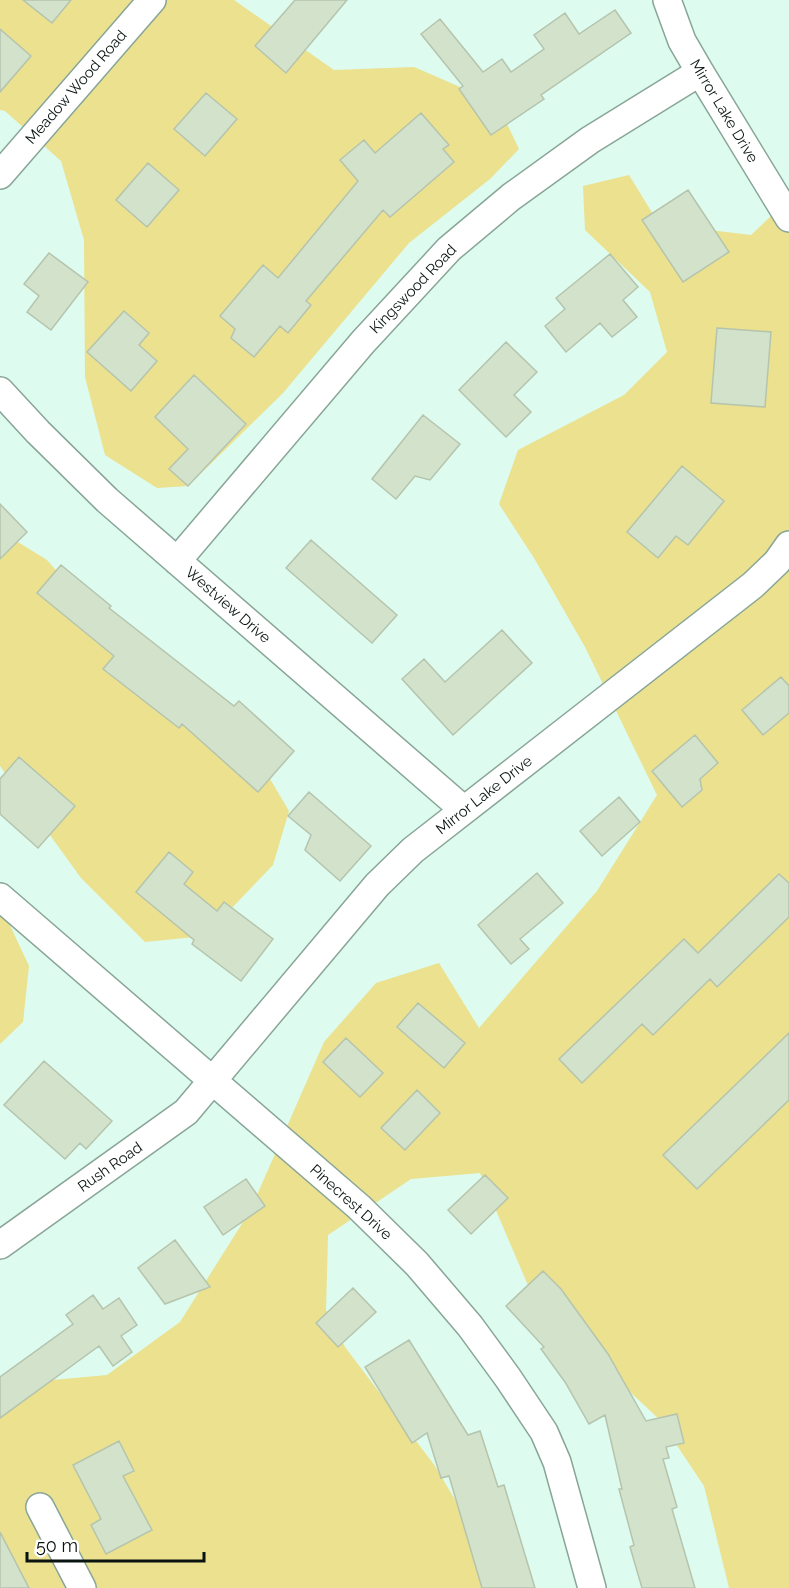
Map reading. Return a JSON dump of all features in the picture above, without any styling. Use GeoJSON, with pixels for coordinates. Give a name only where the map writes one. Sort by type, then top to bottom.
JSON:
{"type":"FeatureCollection","features":[{"type":"Feature","properties":{"kind":"street","name":"Meadow Wood Road"},"geometry":{"type":"LineString","coordinates":[[0,175],[152,0]]}},
{"type":"Feature","properties":{"kind":"street","name":"Mirror Lake Drive"},"geometry":{"type":"LineString","coordinates":[[667,0],[682,41],[699,72],[789,218]]}},
{"type":"Feature","properties":{"kind":"street","name":"Kingswood Road"},"geometry":{"type":"LineString","coordinates":[[177,561],[363,342],[449,249],[511,197],[590,140],[699,72]]}},
{"type":"Feature","properties":{"kind":"street","name":"Westview Drive"},"geometry":{"type":"LineString","coordinates":[[0,391],[107,500],[464,810]]}},
{"type":"Feature","properties":{"kind":"street","name":"Mirror Lake Drive"},"geometry":{"type":"LineString","coordinates":[[213,1082],[377,885],[413,850],[753,585],[777,562],[789,545]]}},
{"type":"Feature","properties":{"kind":"street","name":"Pinecrest Drive"},"geometry":{"type":"LineString","coordinates":[[0,897],[359,1207],[417,1264],[470,1326],[544,1432],[557,1462],[592,1588]]}},
{"type":"Feature","properties":{"kind":"street","name":"Rush Road"},"geometry":{"type":"LineString","coordinates":[[0,1245],[186,1112],[213,1082]]}},
{"type":"Feature","properties":{"kind":"street"},"geometry":{"type":"LineString","coordinates":[[40,1507],[82,1588]]}},
{"type":"Feature","properties":{"kind":"shaded area"},"geometry":{"type":"Polygon","coordinates":[[[0,0],[234,0],[334,70],[414,67],[497,103],[519,149],[490,179],[409,243],[283,393],[188,486],[157,488],[105,455],[85,377],[84,240],[61,161],[5,111],[0,110],[0,0]]]}},
{"type":"Feature","properties":{"kind":"shaded area"},"geometry":{"type":"Polygon","coordinates":[[[629,175],[659,224],[751,235],[789,199],[789,1588],[729,1588],[704,1486],[660,1420],[536,1304],[480,1173],[411,1179],[328,1235],[326,1310],[345,1347],[435,1466],[506,1588],[0,1588],[0,1392],[19,1383],[107,1375],[180,1322],[250,1211],[324,1042],[376,983],[439,963],[479,1028],[597,891],[657,795],[585,647],[534,558],[499,504],[518,450],[624,395],[667,352],[650,292],[585,230],[583,186],[629,175]]]}},
{"type":"Feature","properties":{"kind":"shaded area"},"geometry":{"type":"Polygon","coordinates":[[[0,531],[47,560],[150,678],[247,740],[289,811],[273,865],[205,936],[145,942],[81,878],[0,766],[0,531]]]}},
{"type":"Feature","properties":{"kind":"shaded area"},"geometry":{"type":"Polygon","coordinates":[[[0,904],[29,966],[23,1022],[0,1044],[0,904]]]}},
{"type":"Feature","properties":{"kind":"building"},"geometry":{"type":"Polygon","coordinates":[[[23,0],[71,0],[52,23],[23,0]]]}},
{"type":"Feature","properties":{"kind":"building"},"geometry":{"type":"Polygon","coordinates":[[[295,0],[347,0],[286,73],[255,46],[295,0]]]}},
{"type":"Feature","properties":{"kind":"building"},"geometry":{"type":"Polygon","coordinates":[[[615,10],[631,33],[541,95],[544,99],[491,135],[459,89],[463,86],[421,34],[440,19],[483,72],[502,59],[511,72],[544,49],[534,35],[565,13],[579,34],[615,10]]]}},
{"type":"Feature","properties":{"kind":"building"},"geometry":{"type":"Polygon","coordinates":[[[0,29],[31,56],[0,92],[0,29]]]}},
{"type":"Feature","properties":{"kind":"building"},"geometry":{"type":"Polygon","coordinates":[[[206,93],[237,119],[205,156],[174,129],[206,93]]]}},
{"type":"Feature","properties":{"kind":"building"},"geometry":{"type":"Polygon","coordinates":[[[421,113],[449,145],[443,149],[454,162],[390,217],[383,210],[306,301],[311,305],[288,333],[280,326],[254,357],[231,338],[235,329],[220,316],[263,265],[278,278],[358,181],[340,160],[364,140],[375,153],[421,113]]]}},
{"type":"Feature","properties":{"kind":"building"},"geometry":{"type":"Polygon","coordinates":[[[148,163],[179,190],[147,227],[116,200],[148,163]]]}},
{"type":"Feature","properties":{"kind":"building"},"geometry":{"type":"Polygon","coordinates":[[[688,190],[729,252],[683,282],[642,220],[688,190]]]}},
{"type":"Feature","properties":{"kind":"building"},"geometry":{"type":"Polygon","coordinates":[[[49,253],[88,282],[51,330],[27,312],[39,296],[24,284],[49,253]]]}},
{"type":"Feature","properties":{"kind":"building"},"geometry":{"type":"Polygon","coordinates":[[[610,254],[638,287],[623,300],[637,317],[612,337],[600,323],[566,352],[545,326],[565,309],[556,298],[610,254]]]}},
{"type":"Feature","properties":{"kind":"building"},"geometry":{"type":"Polygon","coordinates":[[[124,311],[149,333],[139,345],[157,361],[131,391],[87,352],[124,311]]]}},
{"type":"Feature","properties":{"kind":"building"},"geometry":{"type":"Polygon","coordinates":[[[717,328],[771,332],[765,407],[711,403],[717,328]]]}},
{"type":"Feature","properties":{"kind":"building"},"geometry":{"type":"Polygon","coordinates":[[[506,342],[537,372],[514,395],[531,412],[506,437],[459,390],[506,342]]]}},
{"type":"Feature","properties":{"kind":"building"},"geometry":{"type":"Polygon","coordinates":[[[194,375],[246,424],[188,486],[169,469],[188,449],[155,417],[194,375]]]}},
{"type":"Feature","properties":{"kind":"building"},"geometry":{"type":"Polygon","coordinates":[[[423,415],[460,444],[430,480],[415,476],[396,499],[372,479],[423,415]]]}},
{"type":"Feature","properties":{"kind":"building"},"geometry":{"type":"Polygon","coordinates":[[[682,466],[724,501],[688,545],[676,536],[658,558],[627,532],[682,466]]]}},
{"type":"Feature","properties":{"kind":"building"},"geometry":{"type":"Polygon","coordinates":[[[0,504],[27,532],[0,559],[0,504]]]}},
{"type":"Feature","properties":{"kind":"building"},"geometry":{"type":"Polygon","coordinates":[[[311,540],[397,615],[372,643],[286,568],[311,540]]]}},
{"type":"Feature","properties":{"kind":"building"},"geometry":{"type":"Polygon","coordinates":[[[61,565],[111,606],[109,608],[234,706],[239,701],[294,751],[258,792],[182,724],[179,728],[103,669],[114,656],[37,593],[61,565]]]}},
{"type":"Feature","properties":{"kind":"building"},"geometry":{"type":"Polygon","coordinates":[[[502,630],[532,663],[453,735],[402,679],[424,659],[445,682],[502,630]]]}},
{"type":"Feature","properties":{"kind":"building"},"geometry":{"type":"Polygon","coordinates":[[[781,677],[789,686],[789,713],[763,735],[742,710],[781,677]]]}},
{"type":"Feature","properties":{"kind":"building"},"geometry":{"type":"Polygon","coordinates":[[[695,735],[718,763],[700,779],[702,790],[682,807],[652,771],[695,735]]]}},
{"type":"Feature","properties":{"kind":"building"},"geometry":{"type":"Polygon","coordinates":[[[19,757],[75,806],[38,848],[0,814],[0,779],[19,757]]]}},
{"type":"Feature","properties":{"kind":"building"},"geometry":{"type":"Polygon","coordinates":[[[309,792],[371,846],[340,881],[305,850],[311,835],[288,816],[309,792]]]}},
{"type":"Feature","properties":{"kind":"building"},"geometry":{"type":"Polygon","coordinates":[[[619,797],[640,822],[602,856],[580,831],[619,797]]]}},
{"type":"Feature","properties":{"kind":"building"},"geometry":{"type":"Polygon","coordinates":[[[169,852],[193,872],[184,884],[217,911],[224,902],[273,939],[241,981],[192,944],[194,940],[136,892],[169,852]]]}},
{"type":"Feature","properties":{"kind":"building"},"geometry":{"type":"Polygon","coordinates":[[[537,873],[563,903],[520,939],[529,949],[511,964],[478,925],[537,873]]]}},
{"type":"Feature","properties":{"kind":"building"},"geometry":{"type":"Polygon","coordinates":[[[779,874],[789,883],[789,917],[717,987],[710,979],[653,1035],[642,1024],[582,1083],[559,1059],[684,939],[698,953],[779,874]]]}},
{"type":"Feature","properties":{"kind":"building"},"geometry":{"type":"Polygon","coordinates":[[[418,1003],[465,1043],[444,1068],[397,1027],[418,1003]]]}},
{"type":"Feature","properties":{"kind":"building"},"geometry":{"type":"Polygon","coordinates":[[[789,1033],[789,1100],[697,1189],[663,1155],[789,1033]]]}},
{"type":"Feature","properties":{"kind":"building"},"geometry":{"type":"Polygon","coordinates":[[[346,1038],[383,1073],[360,1097],[323,1062],[346,1038]]]}},
{"type":"Feature","properties":{"kind":"building"},"geometry":{"type":"Polygon","coordinates":[[[44,1061],[112,1121],[86,1149],[80,1143],[65,1159],[4,1105],[44,1061]]]}},
{"type":"Feature","properties":{"kind":"building"},"geometry":{"type":"Polygon","coordinates":[[[417,1090],[440,1113],[405,1150],[381,1128],[417,1090]]]}},
{"type":"Feature","properties":{"kind":"building"},"geometry":{"type":"Polygon","coordinates":[[[485,1175],[508,1198],[471,1234],[448,1210],[485,1175]]]}},
{"type":"Feature","properties":{"kind":"building"},"geometry":{"type":"Polygon","coordinates":[[[246,1179],[265,1206],[223,1235],[204,1207],[246,1179]]]}},
{"type":"Feature","properties":{"kind":"building"},"geometry":{"type":"Polygon","coordinates":[[[175,1240],[210,1287],[165,1304],[138,1268],[175,1240]]]}},
{"type":"Feature","properties":{"kind":"building"},"geometry":{"type":"Polygon","coordinates":[[[543,1271],[561,1289],[608,1354],[646,1421],[677,1414],[684,1443],[666,1447],[669,1458],[663,1459],[677,1507],[672,1509],[695,1588],[642,1588],[630,1547],[634,1545],[619,1489],[622,1489],[605,1415],[589,1424],[565,1382],[541,1349],[544,1347],[506,1306],[543,1271]]]}},
{"type":"Feature","properties":{"kind":"building"},"geometry":{"type":"Polygon","coordinates":[[[353,1288],[376,1312],[338,1347],[316,1323],[353,1288]]]}},
{"type":"Feature","properties":{"kind":"building"},"geometry":{"type":"Polygon","coordinates":[[[93,1295],[103,1309],[119,1298],[137,1325],[121,1336],[132,1352],[113,1366],[99,1346],[0,1418],[0,1377],[73,1324],[66,1315],[93,1295]]]}},
{"type":"Feature","properties":{"kind":"building"},"geometry":{"type":"Polygon","coordinates":[[[409,1340],[468,1435],[480,1431],[498,1487],[504,1485],[535,1588],[482,1588],[449,1476],[441,1478],[427,1433],[412,1443],[365,1367],[409,1340]]]}},
{"type":"Feature","properties":{"kind":"building"},"geometry":{"type":"Polygon","coordinates":[[[119,1441],[134,1471],[123,1476],[152,1530],[106,1554],[91,1525],[101,1519],[73,1465],[119,1441]]]}},
{"type":"Feature","properties":{"kind":"building"},"geometry":{"type":"Polygon","coordinates":[[[0,1532],[29,1588],[0,1588],[0,1532]]]}}]}
